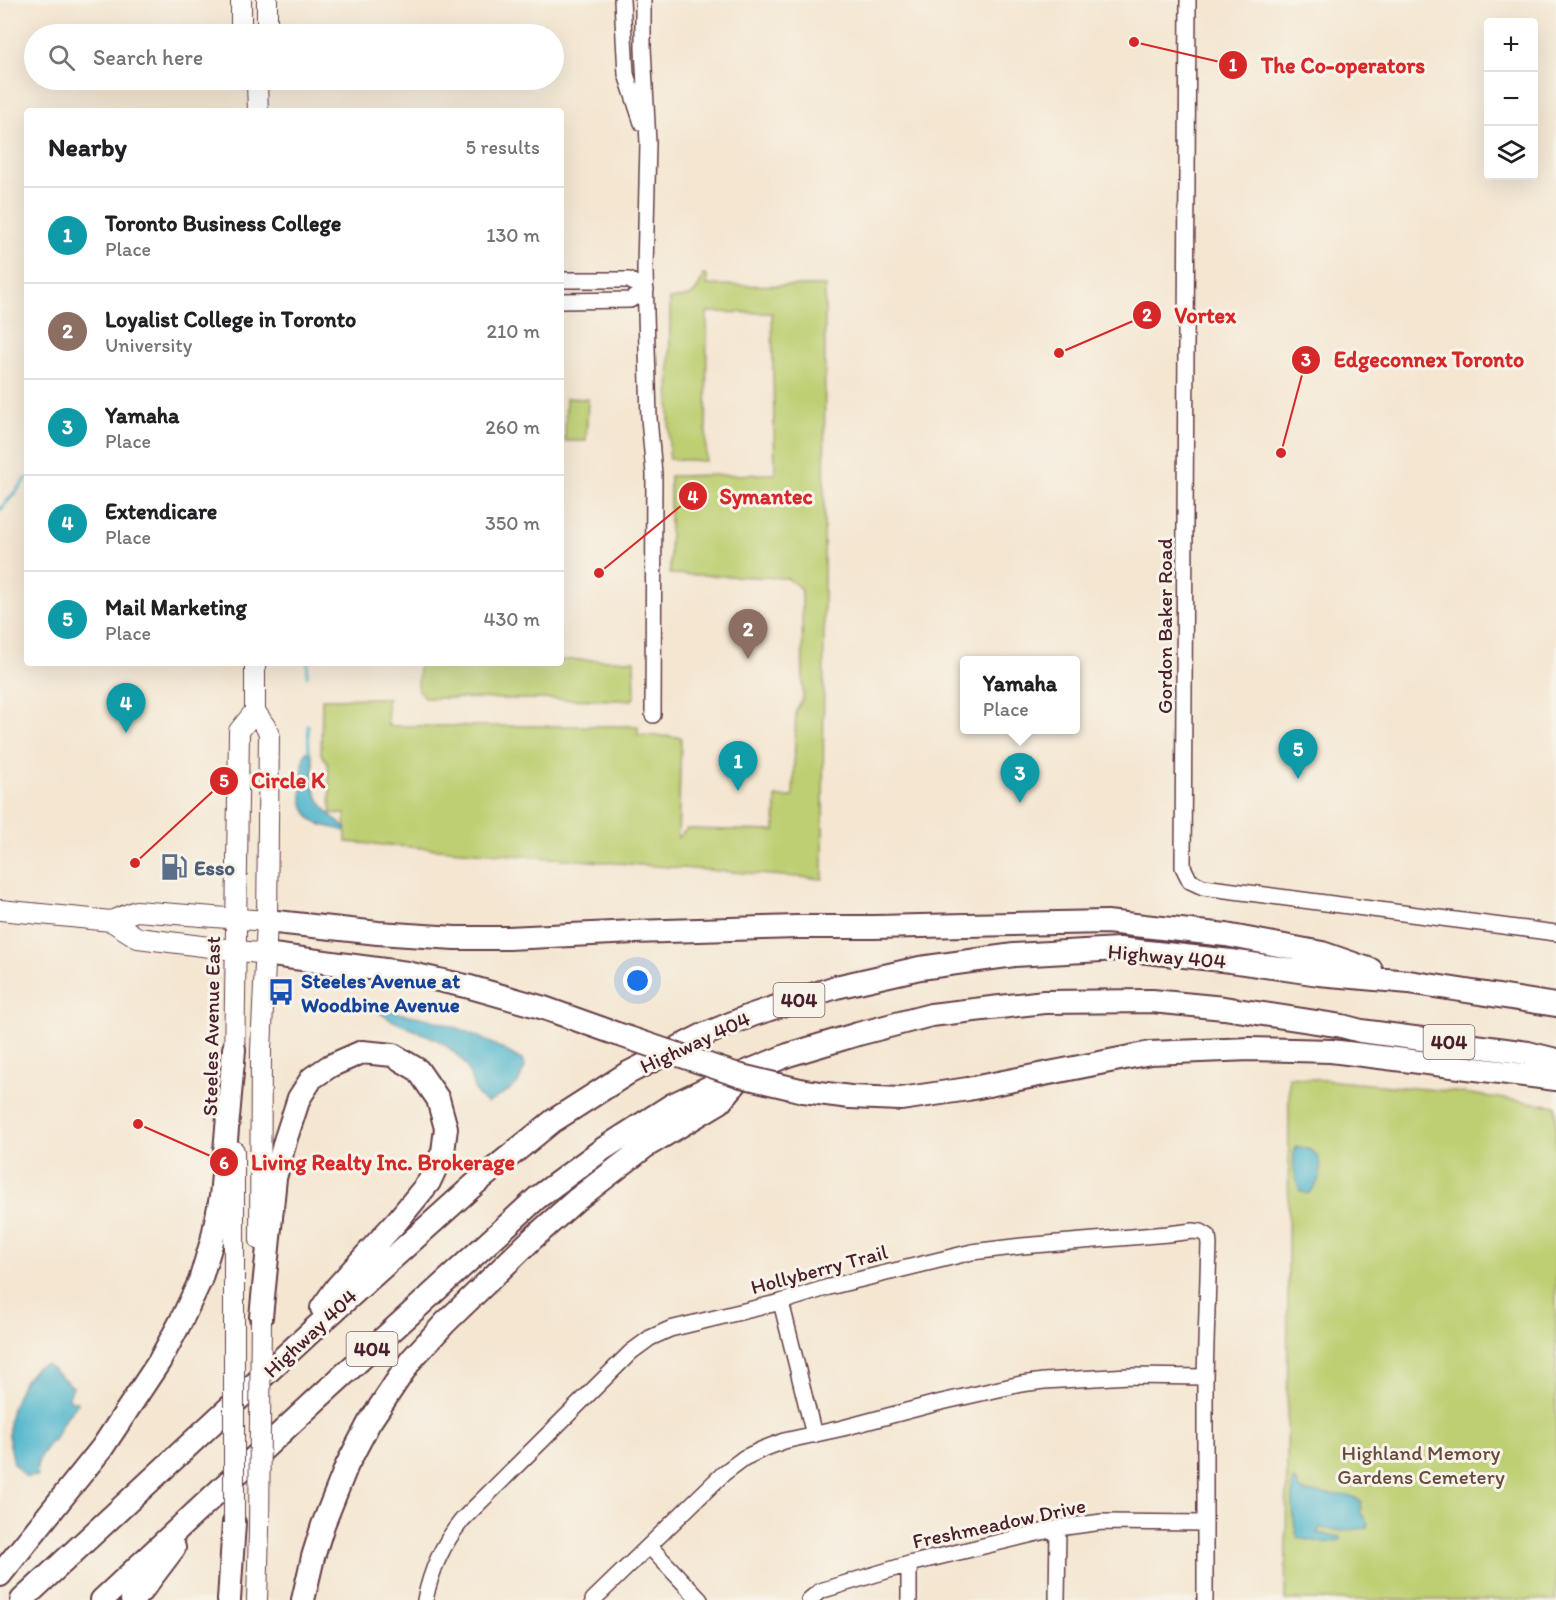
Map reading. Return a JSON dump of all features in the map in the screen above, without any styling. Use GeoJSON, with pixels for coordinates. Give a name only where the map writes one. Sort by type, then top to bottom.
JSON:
{"type":"FeatureCollection","features":[{"type":"Feature","properties":{"kind":"highway"},"geometry":{"type":"LineString","coordinates":[[267,921],[378,933],[455,938],[785,927],[1107,922],[1226,935],[1322,953],[1409,982]]}},
{"type":"Feature","properties":{"kind":"highway","name":"Highway 404"},"geometry":{"type":"LineString","coordinates":[[22,1600],[295,1346],[475,1184],[553,1121],[627,1073],[701,1036],[752,1015],[836,987],[920,968],[1014,955],[1119,949],[1319,974],[1409,982],[1556,1005]]}},
{"type":"Feature","properties":{"kind":"highway"},"geometry":{"type":"LineString","coordinates":[[265,954],[407,973],[470,987],[544,1008],[741,1076],[804,1090],[850,1097],[901,1099],[968,1089],[1150,1053],[1250,1049],[1331,1052],[1556,1079]]}},
{"type":"Feature","properties":{"kind":"highway","name":"404"},"geometry":{"type":"LineString","coordinates":[[102,1600],[537,1198],[603,1149],[672,1105],[712,1086],[798,1052],[931,1015],[1044,1002],[1152,1000],[1224,1008],[1362,1031],[1528,1053],[1556,1060]]}},
{"type":"Feature","properties":{"kind":"highway"},"geometry":{"type":"LineString","coordinates":[[0,1575],[102,1448],[159,1362],[182,1321],[200,1281],[212,1241],[221,1197],[234,1049]]}},
{"type":"Feature","properties":{"kind":"highway"},"geometry":{"type":"LineString","coordinates":[[261,1317],[275,1178],[299,1098],[312,1078],[330,1066],[362,1052],[393,1055],[417,1070],[438,1099],[446,1128],[443,1152],[429,1182],[398,1221],[337,1287],[295,1346]]}},
{"type":"Feature","properties":{"kind":"highway"},"geometry":{"type":"LineString","coordinates":[[303,1600],[322,1525],[347,1465],[369,1424],[411,1360],[452,1316],[523,1247],[576,1200],[646,1146],[720,1102],[744,1073]]}},
{"type":"Feature","properties":{"kind":"highway"},"geometry":{"type":"LineString","coordinates":[[132,1600],[143,1589],[208,1501]]}},
{"type":"Feature","properties":{"kind":"highway"},"geometry":{"type":"LineString","coordinates":[[229,1600],[234,1523]]}},
{"type":"Feature","properties":{"kind":"main road"},"geometry":{"type":"LineString","coordinates":[[241,0],[241,24]]}},
{"type":"Feature","properties":{"kind":"main road"},"geometry":{"type":"LineString","coordinates":[[267,0],[267,24]]}},
{"type":"Feature","properties":{"kind":"main road"},"geometry":{"type":"LineString","coordinates":[[257,90],[258,108]]}},
{"type":"Feature","properties":{"kind":"main road"},"geometry":{"type":"LineString","coordinates":[[255,666],[255,711],[269,732],[267,921],[261,1061],[261,1317],[257,1600]]}},
{"type":"Feature","properties":{"kind":"main road","name":"Steeles Avenue East"},"geometry":{"type":"LineString","coordinates":[[235,1600],[234,1049],[238,731],[255,711]]}},
{"type":"Feature","properties":{"kind":"main road"},"geometry":{"type":"LineString","coordinates":[[0,910],[111,921],[138,938],[265,954]]}},
{"type":"Feature","properties":{"kind":"main road"},"geometry":{"type":"LineString","coordinates":[[111,921],[136,911],[267,921]]}},
{"type":"Feature","properties":{"kind":"street"},"geometry":{"type":"LineString","coordinates":[[622,0],[626,74],[648,143]]}},
{"type":"Feature","properties":{"kind":"street"},"geometry":{"type":"LineString","coordinates":[[643,0],[648,143],[645,290],[649,418],[654,474],[653,715]]}},
{"type":"Feature","properties":{"kind":"street","name":"Gordon Baker Road"},"geometry":{"type":"LineString","coordinates":[[1188,0],[1183,867],[1190,881],[1203,887],[1556,933]]}},
{"type":"Feature","properties":{"kind":"street"},"geometry":{"type":"LineString","coordinates":[[564,280],[629,280],[645,290]]}},
{"type":"Feature","properties":{"kind":"street"},"geometry":{"type":"LineString","coordinates":[[564,301],[630,300],[645,290]]}},
{"type":"Feature","properties":{"kind":"street","name":"Hollyberry Trail"},"geometry":{"type":"LineString","coordinates":[[425,1600],[437,1561],[448,1539],[461,1522],[636,1347],[650,1338],[670,1329],[972,1252],[1193,1231],[1208,1236],[1209,1244],[1205,1377],[1205,1600]]}},
{"type":"Feature","properties":{"kind":"street"},"geometry":{"type":"LineString","coordinates":[[781,1302],[814,1435]]}},
{"type":"Feature","properties":{"kind":"street"},"geometry":{"type":"LineString","coordinates":[[593,1600],[724,1473],[744,1458],[784,1441],[937,1403],[1044,1381],[1129,1376],[1205,1377]]}},
{"type":"Feature","properties":{"kind":"street","name":"Freshmeadow Drive"},"geometry":{"type":"LineString","coordinates":[[809,1600],[820,1591],[909,1564],[1058,1528],[1102,1522],[1205,1523]]}},
{"type":"Feature","properties":{"kind":"street"},"geometry":{"type":"LineString","coordinates":[[1057,1600],[1058,1528]]}},
{"type":"Feature","properties":{"kind":"street"},"geometry":{"type":"LineString","coordinates":[[650,1547],[700,1600]]}},
{"type":"Feature","properties":{"kind":"street"},"geometry":{"type":"LineString","coordinates":[[909,1564],[909,1600]]}},
{"type":"Feature","properties":{"kind":"green space"},"geometry":{"type":"Polygon","coordinates":[[[703,275],[707,275],[707,285],[825,286],[823,879],[346,842],[345,814],[331,813],[328,763],[321,754],[322,699],[387,698],[388,726],[638,726],[638,735],[681,737],[678,838],[687,829],[775,831],[776,797],[793,797],[796,711],[803,698],[802,593],[799,587],[787,578],[670,574],[670,476],[775,474],[772,313],[707,312],[706,461],[669,459],[670,299],[691,295],[698,288],[703,275]]]}},
{"type":"Feature","properties":{"kind":"green space"},"geometry":{"type":"Polygon","coordinates":[[[566,398],[588,399],[586,441],[565,441],[566,398]]]}},
{"type":"Feature","properties":{"kind":"green space"},"geometry":{"type":"Polygon","coordinates":[[[564,660],[634,660],[635,695],[632,700],[425,698],[418,689],[419,666],[564,666],[564,660]]]}},
{"type":"Feature","properties":{"kind":"green space","name":"Highland Memory Gardens Cemetery"},"geometry":{"type":"Polygon","coordinates":[[[1289,1077],[1448,1091],[1556,1106],[1556,1600],[1285,1600],[1289,1077]]]}},
{"type":"Feature","properties":{"kind":"water"},"geometry":{"type":"Polygon","coordinates":[[[306,752],[310,752],[313,759],[316,794],[329,814],[347,829],[345,831],[317,823],[305,810],[301,784],[306,752]]]}},
{"type":"Feature","properties":{"kind":"water"},"geometry":{"type":"Polygon","coordinates":[[[377,1005],[451,1025],[509,1053],[523,1061],[525,1067],[518,1083],[488,1103],[477,1094],[466,1066],[452,1050],[434,1038],[385,1017],[374,1007],[377,1005]]]}},
{"type":"Feature","properties":{"kind":"water"},"geometry":{"type":"Polygon","coordinates":[[[1296,1147],[1306,1148],[1313,1152],[1320,1165],[1318,1180],[1308,1194],[1300,1191],[1295,1175],[1294,1152],[1296,1147]]]}},
{"type":"Feature","properties":{"kind":"water"},"geometry":{"type":"Polygon","coordinates":[[[46,1364],[73,1387],[70,1400],[78,1402],[64,1419],[55,1438],[41,1456],[37,1464],[38,1476],[26,1477],[14,1464],[9,1440],[9,1421],[22,1384],[36,1367],[46,1364]]]}},
{"type":"Feature","properties":{"kind":"water"},"geometry":{"type":"Polygon","coordinates":[[[1293,1480],[1303,1492],[1351,1496],[1362,1502],[1360,1512],[1368,1523],[1367,1528],[1342,1531],[1320,1528],[1317,1533],[1341,1537],[1341,1540],[1325,1543],[1298,1538],[1294,1519],[1293,1480]]]}},
{"type":"Feature","properties":{"kind":"waterway"},"geometry":{"type":"LineString","coordinates":[[0,510],[24,482]]}},
{"type":"Feature","properties":{"kind":"waterway"},"geometry":{"type":"LineString","coordinates":[[307,676],[308,666]]}},
{"type":"Feature","properties":{"kind":"waterway"},"geometry":{"type":"LineString","coordinates":[[308,725],[309,752]]}},
{"type":"Feature","properties":{"kind":"place","name":"The Co-operators"},"geometry":{"type":"Point","coordinates":[1134,42]}},
{"type":"Feature","properties":{"kind":"place","name":"Vortex"},"geometry":{"type":"Point","coordinates":[1059,353]}},
{"type":"Feature","properties":{"kind":"place","name":"Edgeconnex Toronto"},"geometry":{"type":"Point","coordinates":[1281,453]}},
{"type":"Feature","properties":{"kind":"place","name":"Symantec"},"geometry":{"type":"Point","coordinates":[599,573]}},
{"type":"Feature","properties":{"kind":"place","name":"Loyalist College in Toronto"},"geometry":{"type":"Point","coordinates":[748,659]}},
{"type":"Feature","properties":{"kind":"place","name":"Extendicare"},"geometry":{"type":"Point","coordinates":[126,733]}},
{"type":"Feature","properties":{"kind":"place","name":"Mail Marketing"},"geometry":{"type":"Point","coordinates":[1298,779]}},
{"type":"Feature","properties":{"kind":"place","name":"Toronto Business College"},"geometry":{"type":"Point","coordinates":[738,791]}},
{"type":"Feature","properties":{"kind":"place","name":"Yamaha"},"geometry":{"type":"Point","coordinates":[1020,803]}},
{"type":"Feature","properties":{"kind":"place","name":"Circle K"},"geometry":{"type":"Point","coordinates":[135,863]}},
{"type":"Feature","properties":{"kind":"place","name":"Esso"},"geometry":{"type":"Point","coordinates":[174,867]}},
{"type":"Feature","properties":{"kind":"place","name":"Steeles Avenue at Woodbine Avenue"},"geometry":{"type":"Point","coordinates":[281,992]}},
{"type":"Feature","properties":{"kind":"place","name":"Living Realty Inc. Brokerage"},"geometry":{"type":"Point","coordinates":[138,1124]}}]}
